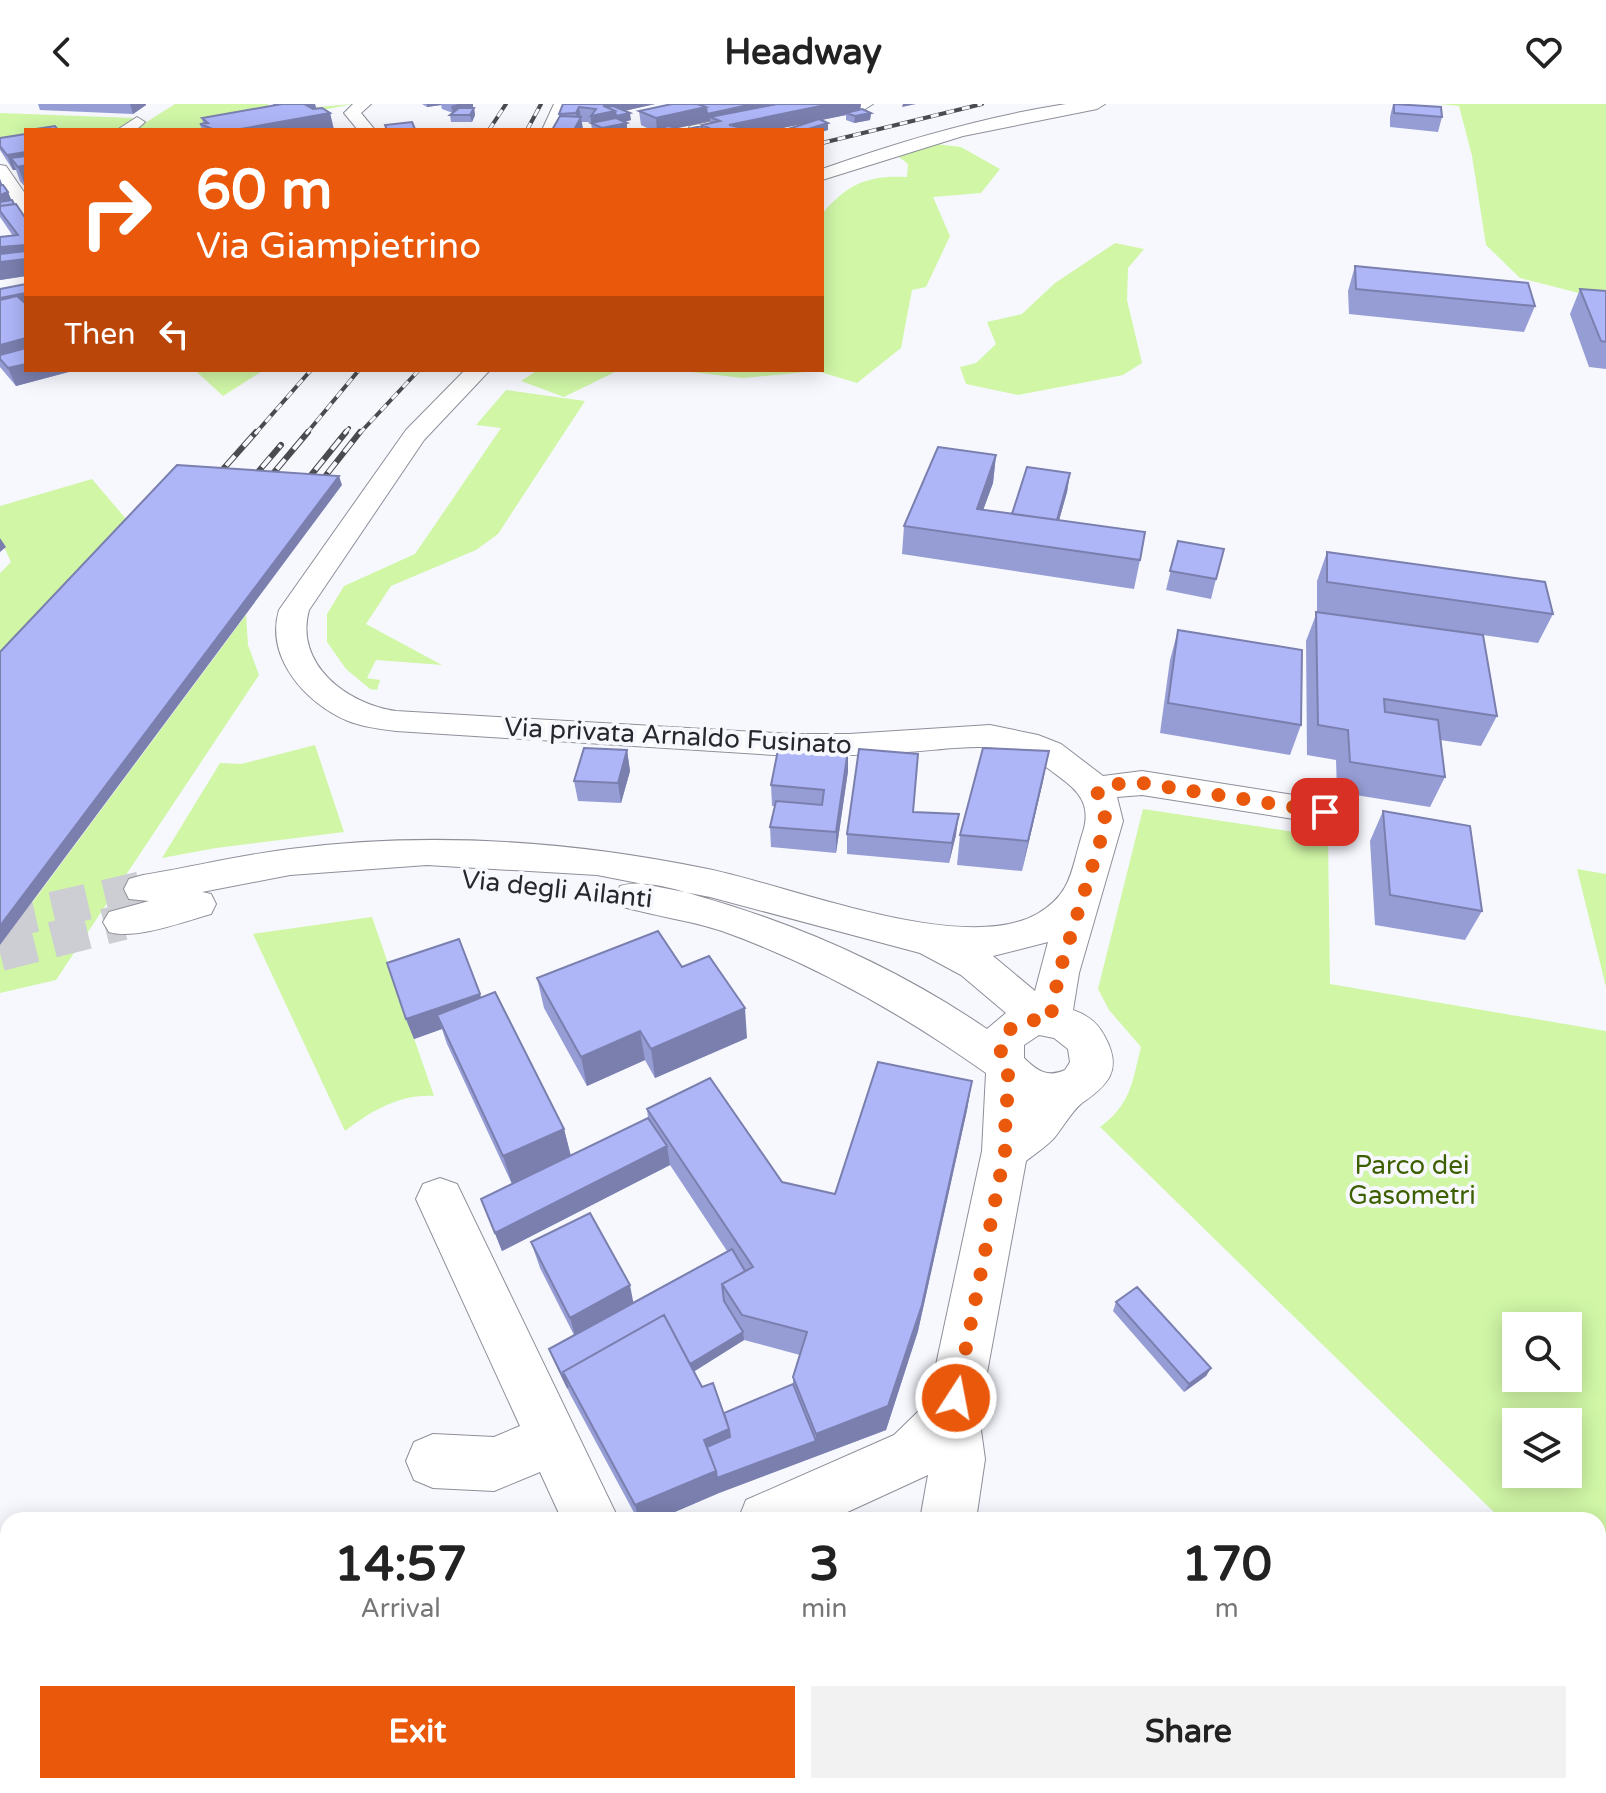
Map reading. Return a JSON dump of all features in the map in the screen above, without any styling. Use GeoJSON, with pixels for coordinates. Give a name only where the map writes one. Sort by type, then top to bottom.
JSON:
{"type":"FeatureCollection","features":[{"type":"Feature","properties":{"kind":"street"},"geometry":{"type":"LineString","coordinates":[[363,104],[352,113],[365,128]]}},
{"type":"Feature","properties":{"kind":"street"},"geometry":{"type":"LineString","coordinates":[[551,128],[562,104]]}},
{"type":"Feature","properties":{"kind":"street"},"geometry":{"type":"LineString","coordinates":[[705,128],[761,116],[863,104]]}},
{"type":"Feature","properties":{"kind":"street"},"geometry":{"type":"LineString","coordinates":[[824,156],[910,132],[1042,104]]}},
{"type":"Feature","properties":{"kind":"street"},"geometry":{"type":"LineString","coordinates":[[824,174],[933,136],[1025,115],[1097,104]]}},
{"type":"Feature","properties":{"kind":"street"},"geometry":{"type":"LineString","coordinates":[[2,175],[24,173]]}},
{"type":"Feature","properties":{"kind":"street"},"geometry":{"type":"LineString","coordinates":[[2,175],[24,206]]}},
{"type":"Feature","properties":{"kind":"street","name":"Via privata Arnaldo Fusinato"},"geometry":{"type":"LineString","coordinates":[[476,372],[415,435],[290,618],[289,640],[299,659],[326,693],[346,707],[370,717],[396,721],[770,744],[849,745],[990,736],[1026,743],[1049,752],[1077,770],[1097,791]]}},
{"type":"Feature","properties":{"kind":"street"},"geometry":{"type":"LineString","coordinates":[[1044,1019],[1105,821],[1097,791],[1116,784],[1142,783],[1325,812]]}},
{"type":"Feature","properties":{"kind":"street","name":"Via degli Ailanti"},"geometry":{"type":"LineString","coordinates":[[143,889],[290,862],[427,852],[597,862],[710,883],[957,950],[1044,1019]]}},
{"type":"Feature","properties":{"kind":"street","name":"Via degli Ailanti"},"geometry":{"type":"LineString","coordinates":[[123,922],[191,905],[278,891],[418,876],[564,885],[662,900],[768,931],[890,991],[960,1030],[1006,1067]]}},
{"type":"Feature","properties":{"kind":"street","name":"Via degli Ailanti"},"geometry":{"type":"LineString","coordinates":[[931,941],[982,944],[1011,940],[1051,926],[1081,900]]}},
{"type":"Feature","properties":{"kind":"street"},"geometry":{"type":"LineString","coordinates":[[949,1512],[958,1459],[952,1416],[1005,1151],[1006,1067],[1001,1045],[1004,1037],[1017,1024],[1044,1019],[1079,1033],[1092,1057],[1088,1077],[1067,1090],[1036,1127],[1005,1151]]}},
{"type":"Feature","properties":{"kind":"street"},"geometry":{"type":"LineString","coordinates":[[1006,1067],[1036,1090],[1067,1090]]}},
{"type":"Feature","properties":{"kind":"street"},"geometry":{"type":"LineString","coordinates":[[440,1199],[587,1512]]}},
{"type":"Feature","properties":{"kind":"street"},"geometry":{"type":"LineString","coordinates":[[799,1512],[913,1454],[952,1416]]}},
{"type":"Feature","properties":{"kind":"street"},"geometry":{"type":"LineString","coordinates":[[433,1461],[494,1464],[553,1440]]}},
{"type":"Feature","properties":{"kind":"green space"},"geometry":{"type":"Polygon","coordinates":[[[175,104],[268,104],[271,111],[353,104],[233,128],[137,128],[175,104]]]}},
{"type":"Feature","properties":{"kind":"green space"},"geometry":{"type":"Polygon","coordinates":[[[1439,104],[1606,104],[1606,300],[1520,278],[1486,245],[1472,156],[1459,106],[1439,104]]]}},
{"type":"Feature","properties":{"kind":"green space"},"geometry":{"type":"Polygon","coordinates":[[[0,113],[134,118],[119,128],[24,128],[24,143],[0,147],[0,113]]]}},
{"type":"Feature","properties":{"kind":"green space"},"geometry":{"type":"Polygon","coordinates":[[[919,142],[961,147],[1000,169],[981,193],[933,197],[950,236],[926,287],[912,290],[901,348],[857,383],[820,372],[824,372],[824,212],[840,195],[859,184],[881,178],[907,177],[908,164],[891,151],[919,142]]]}},
{"type":"Feature","properties":{"kind":"green space"},"geometry":{"type":"Polygon","coordinates":[[[1115,243],[1144,249],[1128,268],[1127,300],[1142,363],[1123,375],[1018,395],[966,384],[960,367],[976,363],[996,344],[987,322],[1022,314],[1055,283],[1115,243]]]}},
{"type":"Feature","properties":{"kind":"green space"},"geometry":{"type":"Polygon","coordinates":[[[197,372],[261,372],[223,396],[197,372]]]}},
{"type":"Feature","properties":{"kind":"green space"},"geometry":{"type":"Polygon","coordinates":[[[535,372],[615,372],[564,397],[521,381],[535,372]]]}},
{"type":"Feature","properties":{"kind":"green space"},"geometry":{"type":"Polygon","coordinates":[[[691,372],[806,372],[743,378],[691,372]]]}},
{"type":"Feature","properties":{"kind":"green space"},"geometry":{"type":"Polygon","coordinates":[[[506,390],[585,401],[498,534],[476,550],[391,586],[366,624],[442,665],[376,660],[367,678],[380,680],[377,690],[370,689],[346,669],[327,642],[327,614],[344,586],[415,554],[501,428],[476,425],[506,390]]]}},
{"type":"Feature","properties":{"kind":"green space"},"geometry":{"type":"Polygon","coordinates":[[[92,479],[132,526],[0,668],[0,573],[11,562],[0,538],[0,506],[92,479]]]}},
{"type":"Feature","properties":{"kind":"green space"},"geometry":{"type":"Polygon","coordinates":[[[246,615],[248,645],[259,675],[56,980],[0,993],[0,946],[246,615]]]}},
{"type":"Feature","properties":{"kind":"green space"},"geometry":{"type":"Polygon","coordinates":[[[315,745],[344,832],[162,858],[220,763],[241,764],[315,745]]]}},
{"type":"Feature","properties":{"kind":"green space","name":"Parco dei Gasometri"},"geometry":{"type":"Polygon","coordinates":[[[1143,809],[1328,837],[1330,984],[1606,1031],[1606,1512],[1494,1512],[1100,1127],[1124,1101],[1141,1047],[1109,1010],[1098,989],[1143,809]]]}},
{"type":"Feature","properties":{"kind":"green space"},"geometry":{"type":"Polygon","coordinates":[[[1577,869],[1606,874],[1606,987],[1577,869]]]}},
{"type":"Feature","properties":{"kind":"green space"},"geometry":{"type":"Polygon","coordinates":[[[372,917],[434,1096],[409,1098],[386,1105],[345,1131],[253,934],[372,917]]]}},
{"type":"Feature","properties":{"kind":"building"},"geometry":{"type":"Polygon","coordinates":[[[282,104],[313,104],[306,105],[330,113],[246,128],[210,128],[200,124],[208,123],[202,118],[282,104]]]}},
{"type":"Feature","properties":{"kind":"building"},"geometry":{"type":"Polygon","coordinates":[[[563,104],[604,104],[615,111],[591,116],[596,109],[579,107],[576,113],[559,114],[563,104]]]}},
{"type":"Feature","properties":{"kind":"building"},"geometry":{"type":"Polygon","coordinates":[[[672,104],[706,107],[656,118],[639,111],[672,104]]]}},
{"type":"Feature","properties":{"kind":"building"},"geometry":{"type":"Polygon","coordinates":[[[753,104],[707,114],[706,107],[700,105],[753,104]]]}},
{"type":"Feature","properties":{"kind":"building"},"geometry":{"type":"Polygon","coordinates":[[[777,104],[830,104],[729,125],[742,128],[709,128],[702,125],[720,121],[710,117],[777,104]]]}},
{"type":"Feature","properties":{"kind":"building"},"geometry":{"type":"Polygon","coordinates":[[[1394,104],[1441,107],[1442,117],[1394,113],[1394,104]]]}},
{"type":"Feature","properties":{"kind":"building"},"geometry":{"type":"Polygon","coordinates":[[[613,106],[630,113],[616,116],[615,111],[606,107],[613,106]]]}},
{"type":"Feature","properties":{"kind":"building"},"geometry":{"type":"Polygon","coordinates":[[[459,108],[474,108],[470,115],[450,115],[459,108]]]}},
{"type":"Feature","properties":{"kind":"building"},"geometry":{"type":"Polygon","coordinates":[[[862,109],[871,113],[855,116],[846,113],[862,109]]]}},
{"type":"Feature","properties":{"kind":"building"},"geometry":{"type":"Polygon","coordinates":[[[560,116],[581,117],[575,128],[553,128],[560,116]]]}},
{"type":"Feature","properties":{"kind":"building"},"geometry":{"type":"Polygon","coordinates":[[[616,118],[627,123],[602,128],[591,123],[616,118]]]}},
{"type":"Feature","properties":{"kind":"building"},"geometry":{"type":"Polygon","coordinates":[[[819,119],[828,123],[812,128],[791,128],[819,119]]]}},
{"type":"Feature","properties":{"kind":"building"},"geometry":{"type":"Polygon","coordinates":[[[412,122],[415,128],[386,128],[385,125],[412,122]]]}},
{"type":"Feature","properties":{"kind":"building"},"geometry":{"type":"Polygon","coordinates":[[[24,134],[24,152],[7,155],[0,146],[0,138],[24,134]]]}},
{"type":"Feature","properties":{"kind":"building"},"geometry":{"type":"Polygon","coordinates":[[[24,156],[24,166],[18,167],[11,158],[24,156]]]}},
{"type":"Feature","properties":{"kind":"building"},"geometry":{"type":"Polygon","coordinates":[[[0,185],[3,185],[8,192],[0,195],[0,185]]]}},
{"type":"Feature","properties":{"kind":"building"},"geometry":{"type":"Polygon","coordinates":[[[12,200],[14,204],[0,206],[0,202],[12,200]]]}},
{"type":"Feature","properties":{"kind":"building"},"geometry":{"type":"Polygon","coordinates":[[[16,204],[24,216],[24,245],[0,247],[0,237],[18,235],[0,211],[0,206],[16,204]]]}},
{"type":"Feature","properties":{"kind":"building"},"geometry":{"type":"Polygon","coordinates":[[[24,251],[24,259],[0,262],[0,254],[24,251]]]}},
{"type":"Feature","properties":{"kind":"building"},"geometry":{"type":"Polygon","coordinates":[[[1355,266],[1528,283],[1535,306],[1356,289],[1355,266]]]}},
{"type":"Feature","properties":{"kind":"building"},"geometry":{"type":"Polygon","coordinates":[[[24,284],[24,293],[0,298],[0,289],[24,284]]]}},
{"type":"Feature","properties":{"kind":"building"},"geometry":{"type":"Polygon","coordinates":[[[1580,289],[1606,291],[1606,342],[1601,341],[1580,289]]]}},
{"type":"Feature","properties":{"kind":"building"},"geometry":{"type":"Polygon","coordinates":[[[17,296],[24,302],[24,339],[0,345],[0,300],[17,296]]]}},
{"type":"Feature","properties":{"kind":"building"},"geometry":{"type":"Polygon","coordinates":[[[24,349],[24,364],[8,368],[0,355],[24,349]]]}},
{"type":"Feature","properties":{"kind":"building"},"geometry":{"type":"Polygon","coordinates":[[[938,447],[996,455],[977,509],[1145,532],[1140,560],[904,526],[938,447]]]}},
{"type":"Feature","properties":{"kind":"building"},"geometry":{"type":"Polygon","coordinates":[[[177,465],[339,476],[0,926],[0,652],[177,465]]]}},
{"type":"Feature","properties":{"kind":"building"},"geometry":{"type":"Polygon","coordinates":[[[1027,467],[1070,473],[1057,520],[1012,514],[1027,467]]]}},
{"type":"Feature","properties":{"kind":"building"},"geometry":{"type":"Polygon","coordinates":[[[1178,541],[1224,549],[1216,579],[1170,571],[1178,541]]]}},
{"type":"Feature","properties":{"kind":"building"},"geometry":{"type":"Polygon","coordinates":[[[1327,552],[1545,582],[1553,614],[1327,582],[1327,552]]]}},
{"type":"Feature","properties":{"kind":"building"},"geometry":{"type":"Polygon","coordinates":[[[1316,612],[1483,635],[1497,716],[1384,699],[1385,712],[1438,720],[1445,777],[1350,762],[1348,730],[1318,725],[1316,612]]]}},
{"type":"Feature","properties":{"kind":"building"},"geometry":{"type":"Polygon","coordinates":[[[1178,630],[1302,650],[1301,725],[1168,703],[1178,630]]]}},
{"type":"Feature","properties":{"kind":"building"},"geometry":{"type":"Polygon","coordinates":[[[779,745],[848,750],[836,832],[770,827],[776,801],[822,805],[824,790],[771,785],[779,745]]]}},
{"type":"Feature","properties":{"kind":"building"},"geometry":{"type":"Polygon","coordinates":[[[584,748],[627,750],[618,783],[574,781],[584,748]]]}},
{"type":"Feature","properties":{"kind":"building"},"geometry":{"type":"Polygon","coordinates":[[[983,748],[1049,751],[1028,841],[960,835],[983,748]]]}},
{"type":"Feature","properties":{"kind":"building"},"geometry":{"type":"Polygon","coordinates":[[[859,749],[918,754],[913,812],[959,814],[952,843],[847,834],[859,749]]]}},
{"type":"Feature","properties":{"kind":"building"},"geometry":{"type":"Polygon","coordinates":[[[1383,811],[1470,826],[1482,911],[1390,895],[1383,811]]]}},
{"type":"Feature","properties":{"kind":"building"},"geometry":{"type":"Polygon","coordinates":[[[658,931],[682,967],[709,956],[745,1008],[651,1049],[640,1031],[581,1057],[537,978],[658,931]]]}},
{"type":"Feature","properties":{"kind":"building"},"geometry":{"type":"Polygon","coordinates":[[[459,939],[480,994],[406,1019],[387,963],[459,939]]]}},
{"type":"Feature","properties":{"kind":"building"},"geometry":{"type":"Polygon","coordinates":[[[495,992],[564,1129],[503,1156],[437,1015],[495,992]]]}},
{"type":"Feature","properties":{"kind":"building"},"geometry":{"type":"Polygon","coordinates":[[[878,1062],[972,1081],[922,1305],[888,1406],[816,1434],[793,1377],[807,1332],[742,1315],[722,1284],[753,1267],[647,1109],[710,1078],[782,1182],[835,1194],[878,1062]]]}},
{"type":"Feature","properties":{"kind":"building"},"geometry":{"type":"Polygon","coordinates":[[[648,1118],[667,1146],[495,1233],[481,1199],[648,1118]]]}},
{"type":"Feature","properties":{"kind":"building"},"geometry":{"type":"Polygon","coordinates":[[[590,1213],[630,1285],[570,1318],[531,1242],[590,1213]]]}},
{"type":"Feature","properties":{"kind":"building"},"geometry":{"type":"Polygon","coordinates":[[[732,1249],[745,1271],[722,1284],[724,1301],[743,1332],[690,1364],[664,1315],[563,1372],[568,1388],[549,1349],[732,1249]]]}},
{"type":"Feature","properties":{"kind":"building"},"geometry":{"type":"Polygon","coordinates":[[[1137,1287],[1211,1368],[1189,1384],[1116,1302],[1137,1287]]]}},
{"type":"Feature","properties":{"kind":"building"},"geometry":{"type":"Polygon","coordinates":[[[664,1315],[702,1387],[713,1383],[729,1429],[704,1440],[716,1471],[635,1505],[563,1372],[664,1315]]]}},
{"type":"Feature","properties":{"kind":"building"},"geometry":{"type":"Polygon","coordinates":[[[793,1384],[816,1441],[717,1478],[707,1447],[730,1437],[724,1413],[793,1384]]]}},
{"type":"Feature","properties":{"kind":"tunnel"},"geometry":{"type":"LineString","coordinates":[[0,922],[143,889]]}},
{"type":"Feature","properties":{"kind":"tunnel"},"geometry":{"type":"LineString","coordinates":[[0,953],[123,922]]}},
{"type":"Feature","properties":{"kind":"railway"},"geometry":{"type":"LineString","coordinates":[[490,128],[506,104]]}},
{"type":"Feature","properties":{"kind":"railway"},"geometry":{"type":"LineString","coordinates":[[528,128],[541,104]]}},
{"type":"Feature","properties":{"kind":"railway"},"geometry":{"type":"LineString","coordinates":[[824,143],[982,104]]}},
{"type":"Feature","properties":{"kind":"railway"},"geometry":{"type":"LineString","coordinates":[[255,434],[309,372]]}},
{"type":"Feature","properties":{"kind":"railway"},"geometry":{"type":"LineString","coordinates":[[306,434],[357,372]]}},
{"type":"Feature","properties":{"kind":"railway"},"geometry":{"type":"LineString","coordinates":[[359,434],[417,372]]}},
{"type":"Feature","properties":{"kind":"railway"},"geometry":{"type":"LineString","coordinates":[[344,434],[349,428]]}},
{"type":"Feature","properties":{"kind":"railway"},"geometry":{"type":"LineString","coordinates":[[209,485],[256,432]]}},
{"type":"Feature","properties":{"kind":"railway"},"geometry":{"type":"LineString","coordinates":[[260,489],[308,432]]}},
{"type":"Feature","properties":{"kind":"railway"},"geometry":{"type":"LineString","coordinates":[[299,490],[346,432]]}},
{"type":"Feature","properties":{"kind":"railway"},"geometry":{"type":"LineString","coordinates":[[312,493],[360,432]]}},
{"type":"Feature","properties":{"kind":"railway"},"geometry":{"type":"LineString","coordinates":[[245,487],[281,445]]}},
{"type":"Feature","properties":{"kind":"route"},"geometry":{"type":"LineString","coordinates":[[956,1398],[1005,1151],[1008,1072],[1001,1045],[1004,1037],[1017,1024],[1038,1019],[1050,1020],[1059,973],[1104,829],[1105,814],[1097,791],[1116,784],[1142,783],[1325,812]]}}]}
